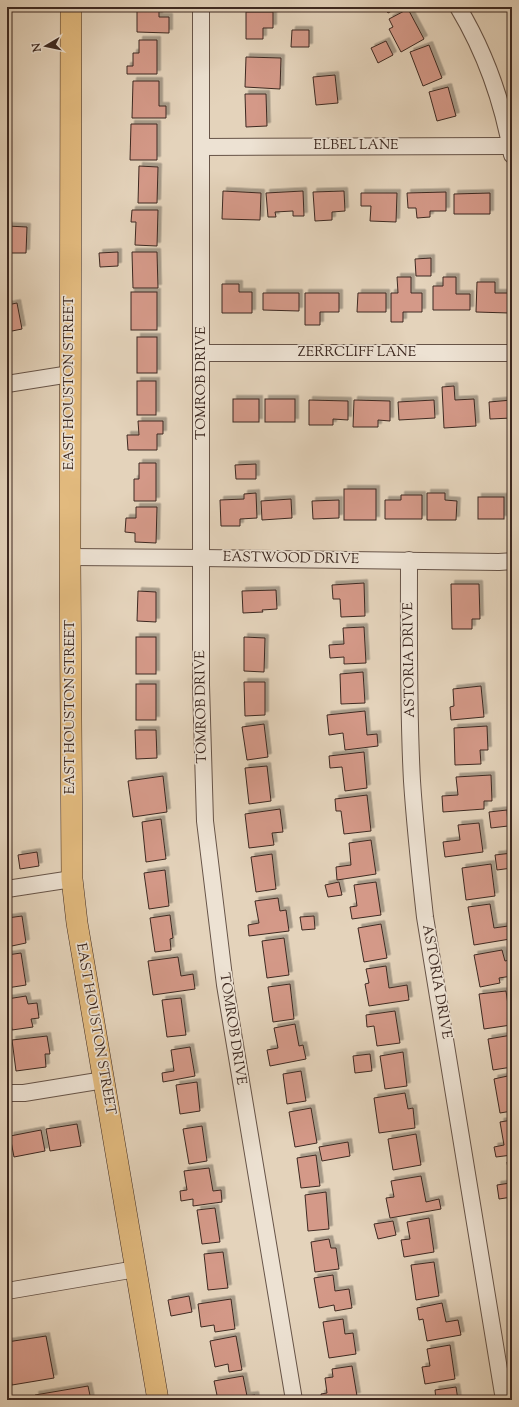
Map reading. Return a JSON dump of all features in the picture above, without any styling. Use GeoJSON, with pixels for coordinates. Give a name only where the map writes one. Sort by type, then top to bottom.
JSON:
{"type":"FeatureCollection","features":[{"type":"Feature","properties":{"kind":"main road","name":"EAST HOUSTON STREET"},"geometry":{"type":"LineString","coordinates":[[71,7],[70,557],[72,879],[77,923],[158,1400]]}},
{"type":"Feature","properties":{"kind":"street","name":"TOMROB DRIVE"},"geometry":{"type":"LineString","coordinates":[[202,7],[201,685],[205,821],[225,985],[294,1400]]}},
{"type":"Feature","properties":{"kind":"street"},"geometry":{"type":"LineString","coordinates":[[458,7],[469,24],[492,77],[502,111],[511,151]]}},
{"type":"Feature","properties":{"kind":"street","name":"ELBEL LANE"},"geometry":{"type":"LineString","coordinates":[[201,146],[511,151]]}},
{"type":"Feature","properties":{"kind":"street","name":"ZERRCLIFF LANE"},"geometry":{"type":"LineString","coordinates":[[202,353],[512,353]]}},
{"type":"Feature","properties":{"kind":"street"},"geometry":{"type":"LineString","coordinates":[[7,384],[70,374]]}},
{"type":"Feature","properties":{"kind":"street","name":"EASTWOOD DRIVE"},"geometry":{"type":"LineString","coordinates":[[70,557],[512,561]]}},
{"type":"Feature","properties":{"kind":"street","name":"ASTORIA DRIVE"},"geometry":{"type":"LineString","coordinates":[[409,560],[412,781],[417,850],[425,917],[504,1400]]}},
{"type":"Feature","properties":{"kind":"street"},"geometry":{"type":"LineString","coordinates":[[7,889],[72,879]]}},
{"type":"Feature","properties":{"kind":"street"},"geometry":{"type":"LineString","coordinates":[[7,1093],[24,1093],[104,1080]]}},
{"type":"Feature","properties":{"kind":"street"},"geometry":{"type":"LineString","coordinates":[[7,1291],[136,1269]]}},
{"type":"Feature","properties":{"kind":"building"},"geometry":{"type":"Polygon","coordinates":[[[137,7],[159,7],[159,17],[169,17],[169,33],[137,32],[137,7]]]}},
{"type":"Feature","properties":{"kind":"building"},"geometry":{"type":"Polygon","coordinates":[[[384,7],[399,7],[388,13],[384,7]]]}},
{"type":"Feature","properties":{"kind":"building"},"geometry":{"type":"Polygon","coordinates":[[[408,9],[424,39],[401,52],[389,29],[393,27],[389,19],[408,9]]]}},
{"type":"Feature","properties":{"kind":"building"},"geometry":{"type":"Polygon","coordinates":[[[246,12],[273,12],[273,28],[263,28],[263,39],[246,39],[246,12]]]}},
{"type":"Feature","properties":{"kind":"building"},"geometry":{"type":"Polygon","coordinates":[[[292,30],[309,30],[309,47],[291,47],[292,30]]]}},
{"type":"Feature","properties":{"kind":"building"},"geometry":{"type":"Polygon","coordinates":[[[139,40],[157,40],[157,74],[127,74],[127,66],[133,66],[133,53],[139,53],[139,40]]]}},
{"type":"Feature","properties":{"kind":"building"},"geometry":{"type":"Polygon","coordinates":[[[386,41],[393,55],[378,63],[371,48],[386,41]]]}},
{"type":"Feature","properties":{"kind":"building"},"geometry":{"type":"Polygon","coordinates":[[[429,45],[442,78],[423,86],[410,52],[429,45]]]}},
{"type":"Feature","properties":{"kind":"building"},"geometry":{"type":"Polygon","coordinates":[[[246,57],[281,58],[280,89],[245,87],[246,57]]]}},
{"type":"Feature","properties":{"kind":"building"},"geometry":{"type":"Polygon","coordinates":[[[335,75],[338,103],[316,105],[313,77],[335,75]]]}},
{"type":"Feature","properties":{"kind":"building"},"geometry":{"type":"Polygon","coordinates":[[[133,81],[159,81],[159,106],[166,106],[166,118],[132,118],[133,81]]]}},
{"type":"Feature","properties":{"kind":"building"},"geometry":{"type":"Polygon","coordinates":[[[448,87],[456,116],[437,121],[429,92],[448,87]]]}},
{"type":"Feature","properties":{"kind":"building"},"geometry":{"type":"Polygon","coordinates":[[[245,94],[266,94],[267,126],[246,127],[245,94]]]}},
{"type":"Feature","properties":{"kind":"building"},"geometry":{"type":"Polygon","coordinates":[[[131,124],[157,124],[157,160],[130,160],[131,124]]]}},
{"type":"Feature","properties":{"kind":"building"},"geometry":{"type":"Polygon","coordinates":[[[139,166],[158,167],[157,203],[138,203],[139,166]]]}},
{"type":"Feature","properties":{"kind":"building"},"geometry":{"type":"Polygon","coordinates":[[[223,191],[261,193],[260,220],[222,219],[223,191]]]}},
{"type":"Feature","properties":{"kind":"building"},"geometry":{"type":"Polygon","coordinates":[[[303,191],[304,216],[293,216],[293,211],[275,212],[276,217],[268,217],[266,193],[303,191]]]}},
{"type":"Feature","properties":{"kind":"building"},"geometry":{"type":"Polygon","coordinates":[[[344,191],[345,211],[332,212],[332,220],[315,221],[313,192],[344,191]]]}},
{"type":"Feature","properties":{"kind":"building"},"geometry":{"type":"Polygon","coordinates":[[[446,192],[446,211],[430,211],[430,217],[417,218],[416,208],[408,208],[407,193],[446,192]]]}},
{"type":"Feature","properties":{"kind":"building"},"geometry":{"type":"Polygon","coordinates":[[[361,193],[397,193],[396,222],[370,221],[371,206],[361,206],[361,193]]]}},
{"type":"Feature","properties":{"kind":"building"},"geometry":{"type":"Polygon","coordinates":[[[490,193],[490,214],[454,214],[454,194],[490,193]]]}},
{"type":"Feature","properties":{"kind":"building"},"geometry":{"type":"Polygon","coordinates":[[[132,210],[158,210],[157,246],[135,245],[136,222],[131,222],[132,210]]]}},
{"type":"Feature","properties":{"kind":"building"},"geometry":{"type":"Polygon","coordinates":[[[7,226],[27,227],[26,253],[7,253],[7,226]]]}},
{"type":"Feature","properties":{"kind":"building"},"geometry":{"type":"Polygon","coordinates":[[[118,252],[118,266],[100,267],[99,253],[118,252]]]}},
{"type":"Feature","properties":{"kind":"building"},"geometry":{"type":"Polygon","coordinates":[[[132,252],[157,252],[158,288],[133,288],[132,252]]]}},
{"type":"Feature","properties":{"kind":"building"},"geometry":{"type":"Polygon","coordinates":[[[431,258],[431,276],[416,276],[415,259],[431,258]]]}},
{"type":"Feature","properties":{"kind":"building"},"geometry":{"type":"Polygon","coordinates":[[[397,277],[411,277],[411,293],[422,293],[422,312],[403,312],[403,322],[391,322],[391,293],[398,293],[397,277]]]}},
{"type":"Feature","properties":{"kind":"building"},"geometry":{"type":"Polygon","coordinates":[[[443,277],[456,277],[456,294],[470,294],[470,310],[433,310],[433,286],[443,286],[443,277]]]}},
{"type":"Feature","properties":{"kind":"building"},"geometry":{"type":"Polygon","coordinates":[[[477,282],[495,282],[495,293],[509,293],[509,313],[476,312],[477,282]]]}},
{"type":"Feature","properties":{"kind":"building"},"geometry":{"type":"Polygon","coordinates":[[[222,284],[239,284],[239,292],[252,292],[252,313],[222,313],[222,284]]]}},
{"type":"Feature","properties":{"kind":"building"},"geometry":{"type":"Polygon","coordinates":[[[131,292],[157,292],[157,330],[131,330],[131,292]]]}},
{"type":"Feature","properties":{"kind":"building"},"geometry":{"type":"Polygon","coordinates":[[[263,293],[299,293],[299,311],[263,310],[263,293]]]}},
{"type":"Feature","properties":{"kind":"building"},"geometry":{"type":"Polygon","coordinates":[[[305,293],[339,293],[339,312],[320,312],[320,325],[305,325],[305,293]]]}},
{"type":"Feature","properties":{"kind":"building"},"geometry":{"type":"Polygon","coordinates":[[[358,293],[386,293],[386,312],[357,312],[358,293]]]}},
{"type":"Feature","properties":{"kind":"building"},"geometry":{"type":"Polygon","coordinates":[[[17,303],[22,329],[7,332],[7,305],[17,303]]]}},
{"type":"Feature","properties":{"kind":"building"},"geometry":{"type":"Polygon","coordinates":[[[137,337],[157,337],[157,373],[137,373],[137,337]]]}},
{"type":"Feature","properties":{"kind":"building"},"geometry":{"type":"Polygon","coordinates":[[[137,381],[156,381],[156,415],[137,415],[137,381]]]}},
{"type":"Feature","properties":{"kind":"building"},"geometry":{"type":"Polygon","coordinates":[[[454,386],[455,400],[474,399],[476,426],[444,428],[442,387],[454,386]]]}},
{"type":"Feature","properties":{"kind":"building"},"geometry":{"type":"Polygon","coordinates":[[[233,399],[259,399],[259,422],[233,422],[233,399]]]}},
{"type":"Feature","properties":{"kind":"building"},"geometry":{"type":"Polygon","coordinates":[[[265,399],[295,399],[295,422],[265,422],[265,399]]]}},
{"type":"Feature","properties":{"kind":"building"},"geometry":{"type":"Polygon","coordinates":[[[309,400],[348,401],[348,420],[333,419],[333,425],[309,425],[309,400]]]}},
{"type":"Feature","properties":{"kind":"building"},"geometry":{"type":"Polygon","coordinates":[[[354,400],[390,401],[390,421],[378,420],[378,427],[353,427],[354,400]]]}},
{"type":"Feature","properties":{"kind":"building"},"geometry":{"type":"Polygon","coordinates":[[[434,400],[435,418],[399,420],[398,402],[434,400]]]}},
{"type":"Feature","properties":{"kind":"building"},"geometry":{"type":"Polygon","coordinates":[[[512,400],[512,418],[490,419],[489,402],[512,400]]]}},
{"type":"Feature","properties":{"kind":"building"},"geometry":{"type":"Polygon","coordinates":[[[138,421],[163,421],[163,434],[157,434],[157,450],[128,450],[127,435],[139,435],[138,421]]]}},
{"type":"Feature","properties":{"kind":"building"},"geometry":{"type":"Polygon","coordinates":[[[139,463],[156,463],[156,501],[134,501],[134,479],[139,479],[139,463]]]}},
{"type":"Feature","properties":{"kind":"building"},"geometry":{"type":"Polygon","coordinates":[[[256,464],[256,479],[236,479],[235,465],[256,464]]]}},
{"type":"Feature","properties":{"kind":"building"},"geometry":{"type":"Polygon","coordinates":[[[344,489],[376,489],[376,520],[344,520],[344,489]]]}},
{"type":"Feature","properties":{"kind":"building"},"geometry":{"type":"Polygon","coordinates":[[[256,493],[257,518],[240,519],[240,526],[221,526],[220,500],[244,499],[244,494],[256,493]]]}},
{"type":"Feature","properties":{"kind":"building"},"geometry":{"type":"Polygon","coordinates":[[[427,493],[445,493],[445,500],[457,501],[456,520],[427,520],[427,493]]]}},
{"type":"Feature","properties":{"kind":"building"},"geometry":{"type":"Polygon","coordinates":[[[401,495],[422,495],[422,519],[385,519],[385,500],[401,500],[401,495]]]}},
{"type":"Feature","properties":{"kind":"building"},"geometry":{"type":"Polygon","coordinates":[[[478,497],[504,497],[504,519],[478,519],[478,497]]]}},
{"type":"Feature","properties":{"kind":"building"},"geometry":{"type":"Polygon","coordinates":[[[291,499],[292,518],[262,520],[261,501],[291,499]]]}},
{"type":"Feature","properties":{"kind":"building"},"geometry":{"type":"Polygon","coordinates":[[[508,499],[512,499],[511,522],[508,499]]]}},
{"type":"Feature","properties":{"kind":"building"},"geometry":{"type":"Polygon","coordinates":[[[339,500],[339,518],[313,519],[312,501],[339,500]]]}},
{"type":"Feature","properties":{"kind":"building"},"geometry":{"type":"Polygon","coordinates":[[[136,507],[157,507],[156,543],[135,542],[135,533],[125,532],[126,518],[136,518],[136,507]]]}},
{"type":"Feature","properties":{"kind":"building"},"geometry":{"type":"Polygon","coordinates":[[[364,583],[365,616],[341,617],[340,599],[333,599],[332,585],[364,583]]]}},
{"type":"Feature","properties":{"kind":"building"},"geometry":{"type":"Polygon","coordinates":[[[451,584],[479,584],[480,619],[472,619],[472,629],[452,629],[451,584]]]}},
{"type":"Feature","properties":{"kind":"building"},"geometry":{"type":"Polygon","coordinates":[[[276,590],[277,609],[262,610],[263,612],[243,613],[242,591],[276,590]]]}},
{"type":"Feature","properties":{"kind":"building"},"geometry":{"type":"Polygon","coordinates":[[[138,591],[156,592],[156,622],[137,621],[138,591]]]}},
{"type":"Feature","properties":{"kind":"building"},"geometry":{"type":"Polygon","coordinates":[[[364,627],[366,663],[344,664],[344,657],[330,658],[329,645],[344,644],[343,628],[364,627]]]}},
{"type":"Feature","properties":{"kind":"building"},"geometry":{"type":"Polygon","coordinates":[[[136,637],[156,637],[156,674],[136,674],[136,637]]]}},
{"type":"Feature","properties":{"kind":"building"},"geometry":{"type":"Polygon","coordinates":[[[244,637],[265,638],[264,672],[244,671],[244,637]]]}},
{"type":"Feature","properties":{"kind":"building"},"geometry":{"type":"Polygon","coordinates":[[[363,672],[365,703],[341,704],[340,674],[363,672]]]}},
{"type":"Feature","properties":{"kind":"building"},"geometry":{"type":"Polygon","coordinates":[[[244,682],[265,682],[265,715],[245,716],[244,682]]]}},
{"type":"Feature","properties":{"kind":"building"},"geometry":{"type":"Polygon","coordinates":[[[136,684],[156,684],[156,720],[136,720],[136,684]]]}},
{"type":"Feature","properties":{"kind":"building"},"geometry":{"type":"Polygon","coordinates":[[[481,686],[484,717],[451,720],[450,707],[454,706],[453,689],[481,686]]]}},
{"type":"Feature","properties":{"kind":"building"},"geometry":{"type":"Polygon","coordinates":[[[365,711],[367,735],[377,734],[378,746],[345,750],[343,733],[329,735],[327,715],[365,711]]]}},
{"type":"Feature","properties":{"kind":"building"},"geometry":{"type":"Polygon","coordinates":[[[264,724],[268,757],[247,760],[242,727],[264,724]]]}},
{"type":"Feature","properties":{"kind":"building"},"geometry":{"type":"Polygon","coordinates":[[[487,726],[488,750],[480,750],[481,764],[455,765],[454,728],[487,726]]]}},
{"type":"Feature","properties":{"kind":"building"},"geometry":{"type":"Polygon","coordinates":[[[135,730],[156,730],[157,758],[136,759],[135,730]]]}},
{"type":"Feature","properties":{"kind":"building"},"geometry":{"type":"Polygon","coordinates":[[[364,752],[367,788],[345,791],[342,767],[330,768],[329,756],[364,752]]]}},
{"type":"Feature","properties":{"kind":"building"},"geometry":{"type":"Polygon","coordinates":[[[267,766],[271,801],[249,804],[245,768],[267,766]]]}},
{"type":"Feature","properties":{"kind":"building"},"geometry":{"type":"Polygon","coordinates":[[[491,775],[492,801],[484,801],[484,809],[443,812],[442,796],[458,795],[456,777],[491,775]]]}},
{"type":"Feature","properties":{"kind":"building"},"geometry":{"type":"Polygon","coordinates":[[[163,776],[167,812],[133,817],[128,781],[163,776]]]}},
{"type":"Feature","properties":{"kind":"building"},"geometry":{"type":"Polygon","coordinates":[[[367,795],[371,831],[344,834],[341,811],[336,811],[335,799],[367,795]]]}},
{"type":"Feature","properties":{"kind":"building"},"geometry":{"type":"Polygon","coordinates":[[[280,809],[283,832],[272,833],[274,845],[249,848],[245,814],[280,809]]]}},
{"type":"Feature","properties":{"kind":"building"},"geometry":{"type":"Polygon","coordinates":[[[507,810],[508,826],[491,828],[489,812],[507,810]]]}},
{"type":"Feature","properties":{"kind":"building"},"geometry":{"type":"Polygon","coordinates":[[[161,819],[166,859],[146,862],[142,822],[161,819]]]}},
{"type":"Feature","properties":{"kind":"building"},"geometry":{"type":"Polygon","coordinates":[[[479,823],[483,852],[445,857],[443,842],[460,840],[458,825],[479,823]]]}},
{"type":"Feature","properties":{"kind":"building"},"geometry":{"type":"Polygon","coordinates":[[[371,840],[376,874],[337,880],[336,867],[351,865],[349,843],[371,840]]]}},
{"type":"Feature","properties":{"kind":"building"},"geometry":{"type":"Polygon","coordinates":[[[37,852],[39,866],[20,869],[18,855],[37,852]]]}},
{"type":"Feature","properties":{"kind":"building"},"geometry":{"type":"Polygon","coordinates":[[[512,853],[512,868],[497,870],[495,855],[512,853]]]}},
{"type":"Feature","properties":{"kind":"building"},"geometry":{"type":"Polygon","coordinates":[[[272,854],[276,889],[256,892],[251,857],[272,854]]]}},
{"type":"Feature","properties":{"kind":"building"},"geometry":{"type":"Polygon","coordinates":[[[491,864],[495,896],[466,900],[462,868],[491,864]]]}},
{"type":"Feature","properties":{"kind":"building"},"geometry":{"type":"Polygon","coordinates":[[[165,870],[169,906],[149,909],[144,873],[165,870]]]}},
{"type":"Feature","properties":{"kind":"building"},"geometry":{"type":"Polygon","coordinates":[[[339,882],[342,895],[328,897],[325,885],[339,882]]]}},
{"type":"Feature","properties":{"kind":"building"},"geometry":{"type":"Polygon","coordinates":[[[376,882],[381,915],[352,919],[350,907],[357,906],[354,885],[376,882]]]}},
{"type":"Feature","properties":{"kind":"building"},"geometry":{"type":"Polygon","coordinates":[[[278,898],[280,911],[286,910],[289,931],[249,936],[248,925],[259,923],[255,901],[278,898]]]}},
{"type":"Feature","properties":{"kind":"building"},"geometry":{"type":"Polygon","coordinates":[[[490,904],[494,928],[508,926],[510,939],[474,945],[468,907],[490,904]]]}},
{"type":"Feature","properties":{"kind":"building"},"geometry":{"type":"Polygon","coordinates":[[[170,915],[173,938],[170,939],[171,950],[155,952],[150,918],[170,915]]]}},
{"type":"Feature","properties":{"kind":"building"},"geometry":{"type":"Polygon","coordinates":[[[22,916],[26,943],[7,947],[7,918],[22,916]]]}},
{"type":"Feature","properties":{"kind":"building"},"geometry":{"type":"Polygon","coordinates":[[[314,916],[315,929],[302,930],[300,917],[314,916]]]}},
{"type":"Feature","properties":{"kind":"building"},"geometry":{"type":"Polygon","coordinates":[[[381,924],[387,958],[364,962],[358,928],[381,924]]]}},
{"type":"Feature","properties":{"kind":"building"},"geometry":{"type":"Polygon","coordinates":[[[284,938],[289,975],[267,978],[262,941],[284,938]]]}},
{"type":"Feature","properties":{"kind":"building"},"geometry":{"type":"Polygon","coordinates":[[[502,950],[505,961],[509,960],[512,976],[499,978],[500,983],[480,987],[474,955],[502,950]]]}},
{"type":"Feature","properties":{"kind":"building"},"geometry":{"type":"Polygon","coordinates":[[[21,953],[26,985],[7,988],[7,955],[21,953]]]}},
{"type":"Feature","properties":{"kind":"building"},"geometry":{"type":"Polygon","coordinates":[[[178,957],[181,976],[193,974],[195,989],[153,995],[148,961],[178,957]]]}},
{"type":"Feature","properties":{"kind":"building"},"geometry":{"type":"Polygon","coordinates":[[[386,966],[389,988],[407,985],[409,1000],[369,1006],[365,984],[369,983],[366,969],[386,966]]]}},
{"type":"Feature","properties":{"kind":"building"},"geometry":{"type":"Polygon","coordinates":[[[290,984],[294,1019],[273,1022],[268,987],[290,984]]]}},
{"type":"Feature","properties":{"kind":"building"},"geometry":{"type":"Polygon","coordinates":[[[506,991],[511,1025],[484,1029],[479,994],[506,991]]]}},
{"type":"Feature","properties":{"kind":"building"},"geometry":{"type":"Polygon","coordinates":[[[26,996],[28,1004],[37,1003],[39,1018],[31,1019],[33,1027],[12,1030],[7,999],[26,996]]]}},
{"type":"Feature","properties":{"kind":"building"},"geometry":{"type":"Polygon","coordinates":[[[181,998],[186,1035],[167,1037],[162,1000],[181,998]]]}},
{"type":"Feature","properties":{"kind":"building"},"geometry":{"type":"Polygon","coordinates":[[[395,1011],[400,1043],[377,1046],[374,1026],[367,1027],[366,1015],[395,1011]]]}},
{"type":"Feature","properties":{"kind":"building"},"geometry":{"type":"Polygon","coordinates":[[[295,1024],[299,1046],[303,1045],[306,1059],[270,1066],[267,1050],[278,1048],[274,1028],[295,1024]]]}},
{"type":"Feature","properties":{"kind":"building"},"geometry":{"type":"Polygon","coordinates":[[[512,1035],[512,1067],[493,1070],[488,1039],[512,1035]]]}},
{"type":"Feature","properties":{"kind":"building"},"geometry":{"type":"Polygon","coordinates":[[[47,1036],[50,1054],[45,1054],[46,1067],[16,1071],[12,1040],[47,1036]]]}},
{"type":"Feature","properties":{"kind":"building"},"geometry":{"type":"Polygon","coordinates":[[[190,1047],[195,1076],[163,1082],[162,1073],[174,1071],[171,1050],[190,1047]]]}},
{"type":"Feature","properties":{"kind":"building"},"geometry":{"type":"Polygon","coordinates":[[[403,1052],[407,1086],[385,1089],[380,1056],[403,1052]]]}},
{"type":"Feature","properties":{"kind":"building"},"geometry":{"type":"Polygon","coordinates":[[[370,1054],[372,1071],[355,1073],[353,1056],[370,1054]]]}},
{"type":"Feature","properties":{"kind":"building"},"geometry":{"type":"Polygon","coordinates":[[[301,1071],[306,1101],[287,1104],[283,1074],[301,1071]]]}},
{"type":"Feature","properties":{"kind":"building"},"geometry":{"type":"Polygon","coordinates":[[[512,1075],[512,1111],[500,1113],[494,1079],[512,1075]]]}},
{"type":"Feature","properties":{"kind":"building"},"geometry":{"type":"Polygon","coordinates":[[[197,1082],[200,1111],[180,1114],[176,1085],[197,1082]]]}},
{"type":"Feature","properties":{"kind":"building"},"geometry":{"type":"Polygon","coordinates":[[[405,1093],[408,1109],[413,1108],[415,1128],[379,1133],[374,1098],[405,1093]]]}},
{"type":"Feature","properties":{"kind":"building"},"geometry":{"type":"Polygon","coordinates":[[[311,1108],[317,1143],[295,1147],[289,1112],[311,1108]]]}},
{"type":"Feature","properties":{"kind":"building"},"geometry":{"type":"Polygon","coordinates":[[[512,1120],[512,1155],[496,1157],[494,1147],[504,1145],[500,1122],[512,1120]]]}},
{"type":"Feature","properties":{"kind":"building"},"geometry":{"type":"Polygon","coordinates":[[[77,1124],[81,1146],[50,1151],[46,1129],[77,1124]]]}},
{"type":"Feature","properties":{"kind":"building"},"geometry":{"type":"Polygon","coordinates":[[[202,1126],[207,1161],[189,1164],[183,1129],[202,1126]]]}},
{"type":"Feature","properties":{"kind":"building"},"geometry":{"type":"Polygon","coordinates":[[[41,1130],[45,1151],[14,1157],[10,1136],[41,1130]]]}},
{"type":"Feature","properties":{"kind":"building"},"geometry":{"type":"Polygon","coordinates":[[[416,1134],[421,1165],[393,1170],[388,1139],[416,1134]]]}},
{"type":"Feature","properties":{"kind":"building"},"geometry":{"type":"Polygon","coordinates":[[[348,1142],[350,1156],[322,1161],[319,1147],[348,1142]]]}},
{"type":"Feature","properties":{"kind":"building"},"geometry":{"type":"Polygon","coordinates":[[[316,1155],[320,1186],[301,1188],[297,1158],[316,1155]]]}},
{"type":"Feature","properties":{"kind":"building"},"geometry":{"type":"Polygon","coordinates":[[[507,1162],[512,1162],[512,1197],[499,1199],[497,1185],[510,1183],[507,1162]]]}},
{"type":"Feature","properties":{"kind":"building"},"geometry":{"type":"Polygon","coordinates":[[[209,1168],[213,1191],[221,1190],[222,1202],[193,1206],[193,1199],[181,1201],[180,1191],[187,1190],[184,1171],[209,1168]]]}},
{"type":"Feature","properties":{"kind":"building"},"geometry":{"type":"Polygon","coordinates":[[[421,1176],[426,1202],[439,1199],[441,1209],[390,1218],[386,1198],[394,1197],[391,1181],[421,1176]]]}},
{"type":"Feature","properties":{"kind":"building"},"geometry":{"type":"Polygon","coordinates":[[[326,1192],[329,1229],[308,1231],[305,1195],[326,1192]]]}},
{"type":"Feature","properties":{"kind":"building"},"geometry":{"type":"Polygon","coordinates":[[[215,1208],[220,1242],[202,1244],[197,1210],[215,1208]]]}},
{"type":"Feature","properties":{"kind":"building"},"geometry":{"type":"Polygon","coordinates":[[[429,1218],[434,1252],[404,1257],[401,1240],[410,1239],[407,1222],[429,1218]]]}},
{"type":"Feature","properties":{"kind":"building"},"geometry":{"type":"Polygon","coordinates":[[[393,1221],[396,1235],[378,1239],[374,1224],[393,1221]]]}},
{"type":"Feature","properties":{"kind":"building"},"geometry":{"type":"Polygon","coordinates":[[[329,1239],[331,1248],[336,1248],[339,1269],[315,1272],[311,1242],[329,1239]]]}},
{"type":"Feature","properties":{"kind":"building"},"geometry":{"type":"Polygon","coordinates":[[[223,1252],[228,1288],[208,1290],[204,1254],[223,1252]]]}},
{"type":"Feature","properties":{"kind":"building"},"geometry":{"type":"Polygon","coordinates":[[[434,1262],[439,1296],[416,1300],[411,1265],[434,1262]]]}},
{"type":"Feature","properties":{"kind":"building"},"geometry":{"type":"Polygon","coordinates":[[[333,1275],[335,1291],[349,1289],[352,1308],[335,1311],[334,1305],[319,1308],[314,1278],[333,1275]]]}},
{"type":"Feature","properties":{"kind":"building"},"geometry":{"type":"Polygon","coordinates":[[[189,1296],[192,1312],[171,1316],[168,1300],[189,1296]]]}},
{"type":"Feature","properties":{"kind":"building"},"geometry":{"type":"Polygon","coordinates":[[[231,1299],[235,1329],[215,1332],[214,1325],[201,1327],[198,1304],[231,1299]]]}},
{"type":"Feature","properties":{"kind":"building"},"geometry":{"type":"Polygon","coordinates":[[[442,1303],[446,1322],[458,1320],[461,1335],[427,1341],[423,1319],[419,1320],[417,1308],[442,1303]]]}},
{"type":"Feature","properties":{"kind":"building"},"geometry":{"type":"Polygon","coordinates":[[[343,1319],[345,1334],[353,1333],[356,1354],[329,1358],[323,1322],[343,1319]]]}},
{"type":"Feature","properties":{"kind":"building"},"geometry":{"type":"Polygon","coordinates":[[[46,1336],[54,1378],[12,1385],[7,1356],[7,1342],[46,1336]]]}},
{"type":"Feature","properties":{"kind":"building"},"geometry":{"type":"Polygon","coordinates":[[[236,1336],[242,1370],[229,1372],[228,1364],[215,1367],[210,1341],[236,1336]]]}},
{"type":"Feature","properties":{"kind":"building"},"geometry":{"type":"Polygon","coordinates":[[[450,1345],[455,1379],[425,1384],[422,1367],[430,1366],[427,1349],[450,1345]]]}},
{"type":"Feature","properties":{"kind":"building"},"geometry":{"type":"Polygon","coordinates":[[[352,1366],[357,1396],[322,1400],[321,1394],[327,1393],[325,1378],[333,1377],[332,1369],[352,1366]]]}},
{"type":"Feature","properties":{"kind":"building"},"geometry":{"type":"Polygon","coordinates":[[[243,1376],[247,1396],[255,1395],[256,1400],[218,1400],[214,1381],[243,1376]]]}},
{"type":"Feature","properties":{"kind":"building"},"geometry":{"type":"Polygon","coordinates":[[[88,1386],[91,1400],[36,1400],[35,1395],[88,1386]]]}},
{"type":"Feature","properties":{"kind":"building"},"geometry":{"type":"Polygon","coordinates":[[[456,1387],[458,1400],[436,1400],[435,1390],[456,1387]]]}}]}
